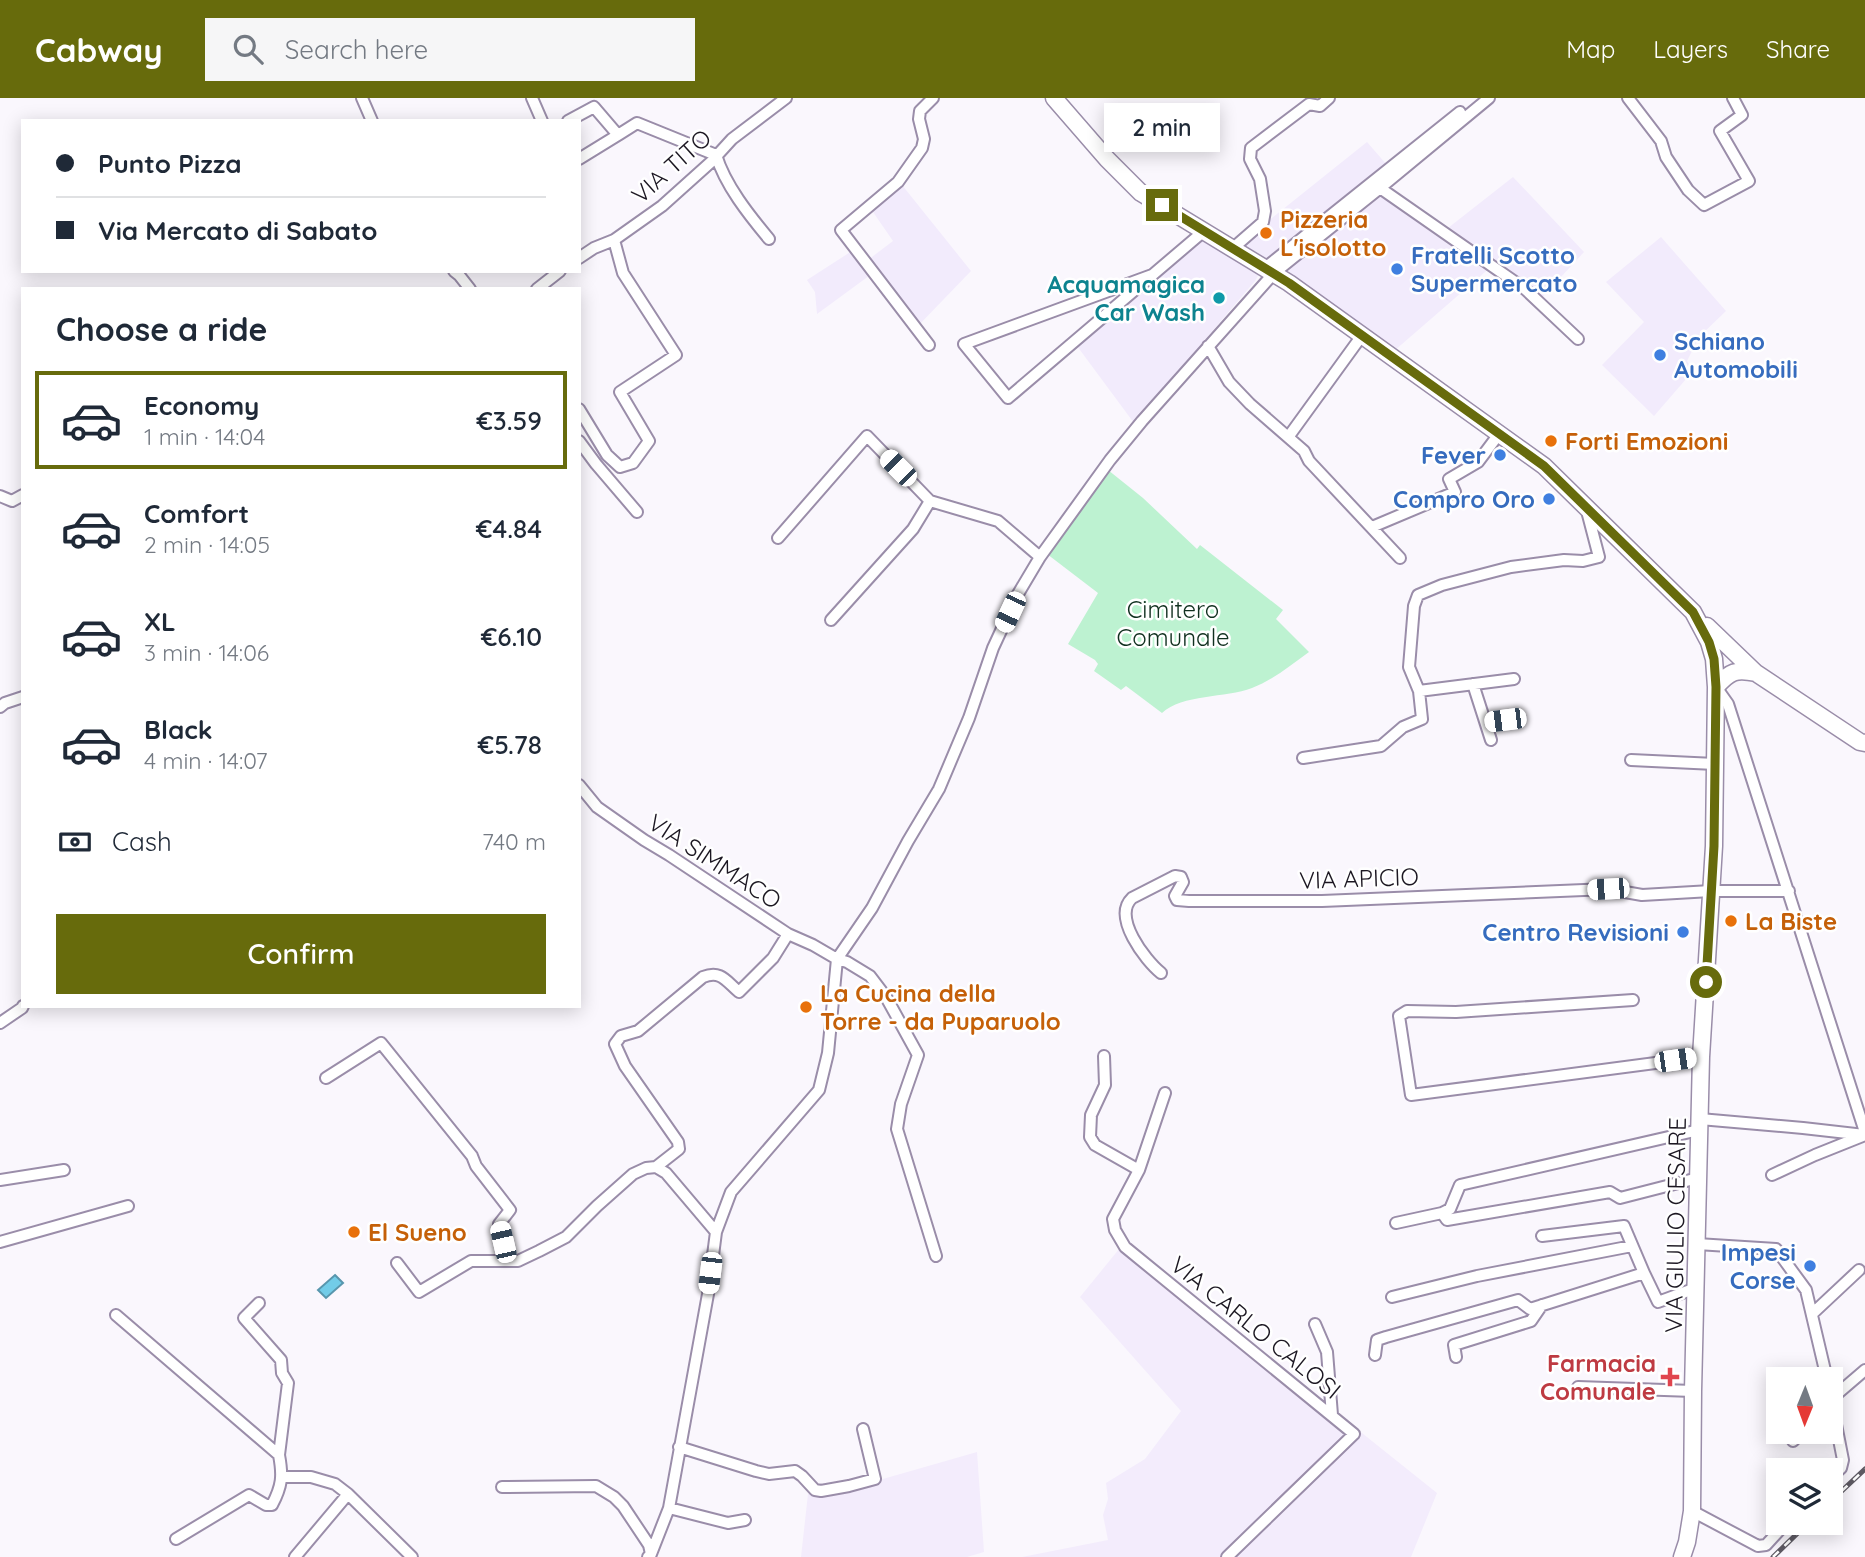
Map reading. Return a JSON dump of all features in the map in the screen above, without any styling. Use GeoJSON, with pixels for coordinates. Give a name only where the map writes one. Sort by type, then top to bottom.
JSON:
{"type":"FeatureCollection","features":[{"type":"Feature","properties":{"kind":"street"},"geometry":{"type":"LineString","coordinates":[[362,98],[371,119]]}},
{"type":"Feature","properties":{"kind":"street"},"geometry":{"type":"LineString","coordinates":[[532,98],[541,119]]}},
{"type":"Feature","properties":{"kind":"street","name":"VIA TITO"},"geometry":{"type":"LineString","coordinates":[[581,257],[614,240],[662,206],[732,139],[786,98]]}},
{"type":"Feature","properties":{"kind":"street"},"geometry":{"type":"LineString","coordinates":[[929,345],[841,230],[898,182],[922,148],[920,111],[933,98]]}},
{"type":"Feature","properties":{"kind":"street"},"geometry":{"type":"LineString","coordinates":[[1054,98],[1107,159],[1141,193],[1270,271],[1363,334],[1544,466],[1756,673],[1865,743]]}},
{"type":"Feature","properties":{"kind":"street"},"geometry":{"type":"LineString","coordinates":[[1232,249],[1263,222],[1265,211],[1260,179],[1250,159],[1251,148],[1306,101],[1320,106],[1329,98]]}},
{"type":"Feature","properties":{"kind":"street"},"geometry":{"type":"LineString","coordinates":[[650,1555],[669,1508],[708,1294],[716,1232],[732,1192],[818,1090],[828,1054],[837,959],[872,908],[939,789],[969,718],[993,648],[1018,594],[1040,557],[1110,460],[1270,271],[1478,98]]}},
{"type":"Feature","properties":{"kind":"street"},"geometry":{"type":"LineString","coordinates":[[1270,271],[1380,188],[1489,98]]}},
{"type":"Feature","properties":{"kind":"street"},"geometry":{"type":"LineString","coordinates":[[1628,98],[1661,141],[1667,157],[1688,190],[1704,205],[1749,181],[1720,131],[1742,115],[1733,98]]}},
{"type":"Feature","properties":{"kind":"street"},"geometry":{"type":"LineString","coordinates":[[572,119],[594,107],[618,135]]}},
{"type":"Feature","properties":{"kind":"street"},"geometry":{"type":"LineString","coordinates":[[581,158],[637,123],[716,155],[720,168],[751,217],[769,239]]}},
{"type":"Feature","properties":{"kind":"street"},"geometry":{"type":"LineString","coordinates":[[1380,188],[1525,289],[1578,339]]}},
{"type":"Feature","properties":{"kind":"street"},"geometry":{"type":"LineString","coordinates":[[1152,275],[964,344],[1008,398],[1204,231]]}},
{"type":"Feature","properties":{"kind":"street"},"geometry":{"type":"LineString","coordinates":[[581,412],[607,455],[620,467],[633,463],[649,441],[620,391],[676,355],[623,273],[614,240]]}},
{"type":"Feature","properties":{"kind":"street"},"geometry":{"type":"LineString","coordinates":[[456,273],[468,287]]}},
{"type":"Feature","properties":{"kind":"street"},"geometry":{"type":"LineString","coordinates":[[540,287],[557,273]]}},
{"type":"Feature","properties":{"kind":"street"},"geometry":{"type":"LineString","coordinates":[[1289,436],[1363,334]]}},
{"type":"Feature","properties":{"kind":"street"},"geometry":{"type":"LineString","coordinates":[[1208,346],[1229,382],[1250,404],[1304,450],[1309,461],[1400,558]]}},
{"type":"Feature","properties":{"kind":"street"},"geometry":{"type":"LineString","coordinates":[[1371,527],[1455,492],[1450,479],[1478,462],[1499,434]]}},
{"type":"Feature","properties":{"kind":"street"},"geometry":{"type":"LineString","coordinates":[[778,538],[867,436],[930,500],[998,520],[1040,557]]}},
{"type":"Feature","properties":{"kind":"street"},"geometry":{"type":"LineString","coordinates":[[581,444],[637,512]]}},
{"type":"Feature","properties":{"kind":"street"},"geometry":{"type":"LineString","coordinates":[[0,496],[12,501],[21,496]]}},
{"type":"Feature","properties":{"kind":"street"},"geometry":{"type":"LineString","coordinates":[[831,620],[913,529],[930,500]]}},
{"type":"Feature","properties":{"kind":"street"},"geometry":{"type":"LineString","coordinates":[[1303,758],[1381,746],[1403,727],[1422,719],[1419,691],[1409,667],[1414,606],[1418,595],[1442,585],[1511,567],[1564,560],[1583,561],[1599,557],[1587,508]]}},
{"type":"Feature","properties":{"kind":"street","name":"VIA GIULIO CESARE"},"geometry":{"type":"LineString","coordinates":[[1682,1557],[1692,1511],[1698,1178],[1714,846],[1716,687],[1714,659],[1709,642],[1693,612]]}},
{"type":"Feature","properties":{"kind":"street"},"geometry":{"type":"LineString","coordinates":[[1714,659],[1720,654],[1738,657]]}},
{"type":"Feature","properties":{"kind":"street"},"geometry":{"type":"LineString","coordinates":[[1714,659],[1756,673]]}},
{"type":"Feature","properties":{"kind":"street"},"geometry":{"type":"LineString","coordinates":[[1756,673],[1741,670],[1726,675],[1716,687],[1728,705],[1865,1134]]}},
{"type":"Feature","properties":{"kind":"street"},"geometry":{"type":"LineString","coordinates":[[1419,691],[1514,679]]}},
{"type":"Feature","properties":{"kind":"street"},"geometry":{"type":"LineString","coordinates":[[1474,684],[1491,740]]}},
{"type":"Feature","properties":{"kind":"street"},"geometry":{"type":"LineString","coordinates":[[0,707],[21,698]]}},
{"type":"Feature","properties":{"kind":"street"},"geometry":{"type":"LineString","coordinates":[[1486,723],[1505,720]]}},
{"type":"Feature","properties":{"kind":"street"},"geometry":{"type":"LineString","coordinates":[[1631,760],[1715,764]]}},
{"type":"Feature","properties":{"kind":"street","name":"VIA SIMMACO"},"geometry":{"type":"LineString","coordinates":[[581,787],[597,807],[622,825],[788,934],[837,959],[847,961],[870,976],[886,997],[918,1055],[901,1104],[897,1129],[936,1256]]}},
{"type":"Feature","properties":{"kind":"street","name":"VIA APICIO"},"geometry":{"type":"LineString","coordinates":[[1161,973],[1151,965],[1134,941],[1126,907],[1132,898],[1175,876],[1181,877],[1183,881],[1175,896],[1177,900],[1189,901],[1322,901],[1608,889],[1642,895],[1711,891]]}},
{"type":"Feature","properties":{"kind":"street"},"geometry":{"type":"LineString","coordinates":[[1711,891],[1789,891]]}},
{"type":"Feature","properties":{"kind":"street"},"geometry":{"type":"LineString","coordinates":[[397,1263],[419,1292],[471,1261],[518,1261],[566,1237],[633,1174],[656,1167],[679,1149],[678,1142],[625,1066],[615,1044],[621,1036],[638,1031],[703,977],[721,975],[739,992],[773,958],[788,934]]}},
{"type":"Feature","properties":{"kind":"street"},"geometry":{"type":"LineString","coordinates":[[1633,1000],[1455,1012],[1407,1011],[1399,1016],[1411,1095],[1702,1057]]}},
{"type":"Feature","properties":{"kind":"street"},"geometry":{"type":"LineString","coordinates":[[0,1023],[22,1008]]}},
{"type":"Feature","properties":{"kind":"street"},"geometry":{"type":"LineString","coordinates":[[326,1078],[381,1043],[472,1156],[476,1166],[510,1210],[499,1224],[508,1261]]}},
{"type":"Feature","properties":{"kind":"street"},"geometry":{"type":"LineString","coordinates":[[1104,1056],[1105,1085],[1091,1115],[1090,1137],[1095,1145],[1139,1170]]}},
{"type":"Feature","properties":{"kind":"street","name":"VIA CARLO CALOSI"},"geometry":{"type":"LineString","coordinates":[[1166,1093],[1139,1170],[1113,1219],[1115,1230],[1125,1247],[1354,1434],[1227,1557]]}},
{"type":"Feature","properties":{"kind":"street"},"geometry":{"type":"LineString","coordinates":[[1396,1223],[1450,1209],[1460,1185],[1700,1125],[1803,1128],[1865,1134]]}},
{"type":"Feature","properties":{"kind":"street"},"geometry":{"type":"LineString","coordinates":[[1772,1175],[1865,1134]]}},
{"type":"Feature","properties":{"kind":"street"},"geometry":{"type":"LineString","coordinates":[[656,1167],[666,1173],[716,1232]]}},
{"type":"Feature","properties":{"kind":"street"},"geometry":{"type":"LineString","coordinates":[[0,1180],[64,1170]]}},
{"type":"Feature","properties":{"kind":"street"},"geometry":{"type":"LineString","coordinates":[[1442,1213],[1447,1220],[1610,1192],[1620,1198],[1698,1178]]}},
{"type":"Feature","properties":{"kind":"street"},"geometry":{"type":"LineString","coordinates":[[0,1242],[128,1206]]}},
{"type":"Feature","properties":{"kind":"street"},"geometry":{"type":"LineString","coordinates":[[1542,1236],[1624,1226],[1658,1302],[1696,1288]]}},
{"type":"Feature","properties":{"kind":"street"},"geometry":{"type":"LineString","coordinates":[[1697,1244],[1776,1249],[1806,1290],[1824,1367]]}},
{"type":"Feature","properties":{"kind":"street"},"geometry":{"type":"LineString","coordinates":[[1392,1297],[1477,1276],[1632,1245]]}},
{"type":"Feature","properties":{"kind":"street"},"geometry":{"type":"LineString","coordinates":[[1812,1314],[1859,1270]]}},
{"type":"Feature","properties":{"kind":"street"},"geometry":{"type":"LineString","coordinates":[[1375,1355],[1377,1340],[1386,1337],[1518,1300],[1530,1309],[1644,1273]]}},
{"type":"Feature","properties":{"kind":"street"},"geometry":{"type":"LineString","coordinates":[[176,1539],[249,1495],[266,1505],[272,1505],[277,1496],[283,1477],[279,1455],[288,1383],[282,1373],[281,1360],[244,1318],[259,1303]]}},
{"type":"Feature","properties":{"kind":"street"},"geometry":{"type":"LineString","coordinates":[[1456,1357],[1454,1345],[1531,1321],[1542,1305]]}},
{"type":"Feature","properties":{"kind":"street"},"geometry":{"type":"LineString","coordinates":[[116,1315],[279,1455]]}},
{"type":"Feature","properties":{"kind":"street"},"geometry":{"type":"LineString","coordinates":[[1315,1324],[1327,1353],[1332,1415]]}},
{"type":"Feature","properties":{"kind":"street"},"geometry":{"type":"LineString","coordinates":[[1843,1388],[1865,1370]]}},
{"type":"Feature","properties":{"kind":"street"},"geometry":{"type":"LineString","coordinates":[[1578,1387],[1693,1391]]}},
{"type":"Feature","properties":{"kind":"street"},"geometry":{"type":"LineString","coordinates":[[679,1447],[769,1474],[795,1471],[816,1490],[821,1491],[875,1479],[863,1429]]}},
{"type":"Feature","properties":{"kind":"street"},"geometry":{"type":"LineString","coordinates":[[283,1477],[311,1477],[335,1484],[412,1557]]}},
{"type":"Feature","properties":{"kind":"street"},"geometry":{"type":"LineString","coordinates":[[502,1487],[596,1486],[623,1506],[649,1545],[650,1555]]}},
{"type":"Feature","properties":{"kind":"street"},"geometry":{"type":"LineString","coordinates":[[295,1557],[348,1494]]}},
{"type":"Feature","properties":{"kind":"street"},"geometry":{"type":"LineString","coordinates":[[669,1508],[728,1523],[745,1520]]}},
{"type":"Feature","properties":{"kind":"street"},"geometry":{"type":"LineString","coordinates":[[1692,1511],[1758,1546],[1766,1545],[1775,1535]]}},
{"type":"Feature","properties":{"kind":"shaded area"},"geometry":{"type":"Polygon","coordinates":[[[1367,142],[1394,173],[1390,188],[1448,228],[1513,177],[1584,252],[1538,302],[1492,266],[1394,351],[1238,245],[1367,142]]]}},
{"type":"Feature","properties":{"kind":"shaded area"},"geometry":{"type":"Polygon","coordinates":[[[902,185],[971,271],[916,328],[873,273],[817,314],[815,292],[807,280],[855,249],[864,263],[893,241],[873,212],[902,185]]]}},
{"type":"Feature","properties":{"kind":"shaded area"},"geometry":{"type":"Polygon","coordinates":[[[1661,237],[1726,311],[1699,337],[1687,361],[1693,371],[1654,416],[1602,365],[1644,322],[1606,282],[1661,237]]]}},
{"type":"Feature","properties":{"kind":"shaded area"},"geometry":{"type":"Polygon","coordinates":[[[1201,239],[1259,274],[1134,423],[1077,346],[1201,239]]]}},
{"type":"Feature","properties":{"kind":"shaded area"},"geometry":{"type":"Polygon","coordinates":[[[1124,1243],[1437,1493],[1411,1557],[1022,1557],[1108,1540],[1103,1515],[1108,1499],[1106,1483],[1145,1459],[1181,1411],[1080,1297],[1124,1243]]]}},
{"type":"Feature","properties":{"kind":"shaded area"},"geometry":{"type":"Polygon","coordinates":[[[977,1452],[984,1552],[967,1557],[801,1557],[808,1494],[855,1487],[977,1452]]]}},
{"type":"Feature","properties":{"kind":"green space","name":"Cimitero Comunale"},"geometry":{"type":"Polygon","coordinates":[[[1108,470],[1143,498],[1197,549],[1200,545],[1283,610],[1276,619],[1309,652],[1260,685],[1181,702],[1162,713],[1126,686],[1121,690],[1094,671],[1098,664],[1095,660],[1068,644],[1098,593],[1047,554],[1108,470]]]}},
{"type":"Feature","properties":{"kind":"water"},"geometry":{"type":"Polygon","coordinates":[[[335,1275],[343,1283],[326,1298],[318,1290],[335,1275]]]}},
{"type":"Feature","properties":{"kind":"railway"},"geometry":{"type":"LineString","coordinates":[[1843,1490],[1865,1469]]}},
{"type":"Feature","properties":{"kind":"railway"},"geometry":{"type":"LineString","coordinates":[[1773,1557],[1796,1535]]}},
{"type":"Feature","properties":{"kind":"place","name":"Pizzeria L'isolotto"},"geometry":{"type":"Point","coordinates":[1266,233]}},
{"type":"Feature","properties":{"kind":"place","name":"Fratelli Scotto Supermercato"},"geometry":{"type":"Point","coordinates":[1397,269]}},
{"type":"Feature","properties":{"kind":"place","name":"Acquamagica Car Wash"},"geometry":{"type":"Point","coordinates":[1219,298]}},
{"type":"Feature","properties":{"kind":"place","name":"Schiano Automobili"},"geometry":{"type":"Point","coordinates":[1660,355]}},
{"type":"Feature","properties":{"kind":"place","name":"Forti Emozioni"},"geometry":{"type":"Point","coordinates":[1551,441]}},
{"type":"Feature","properties":{"kind":"place","name":"Fever"},"geometry":{"type":"Point","coordinates":[1500,455]}},
{"type":"Feature","properties":{"kind":"place","name":"Compro Oro"},"geometry":{"type":"Point","coordinates":[1549,499]}},
{"type":"Feature","properties":{"kind":"place","name":"La Biste"},"geometry":{"type":"Point","coordinates":[1731,921]}},
{"type":"Feature","properties":{"kind":"place","name":"Centro Revisioni"},"geometry":{"type":"Point","coordinates":[1683,932]}},
{"type":"Feature","properties":{"kind":"place","name":"La Cucina della Torre - da Puparuolo"},"geometry":{"type":"Point","coordinates":[806,1007]}},
{"type":"Feature","properties":{"kind":"place","name":"El Sueno"},"geometry":{"type":"Point","coordinates":[354,1232]}},
{"type":"Feature","properties":{"kind":"place","name":"Impesi Corse"},"geometry":{"type":"Point","coordinates":[1810,1266]}},
{"type":"Feature","properties":{"kind":"place","name":"Farmacia Comunale"},"geometry":{"type":"Point","coordinates":[1670,1377]}},
{"type":"Feature","properties":{"kind":"route"},"geometry":{"type":"LineString","coordinates":[[1162,205],[1289,283],[1544,466],[1693,612],[1709,642],[1714,659],[1716,687],[1714,846],[1706,982]]}}]}
